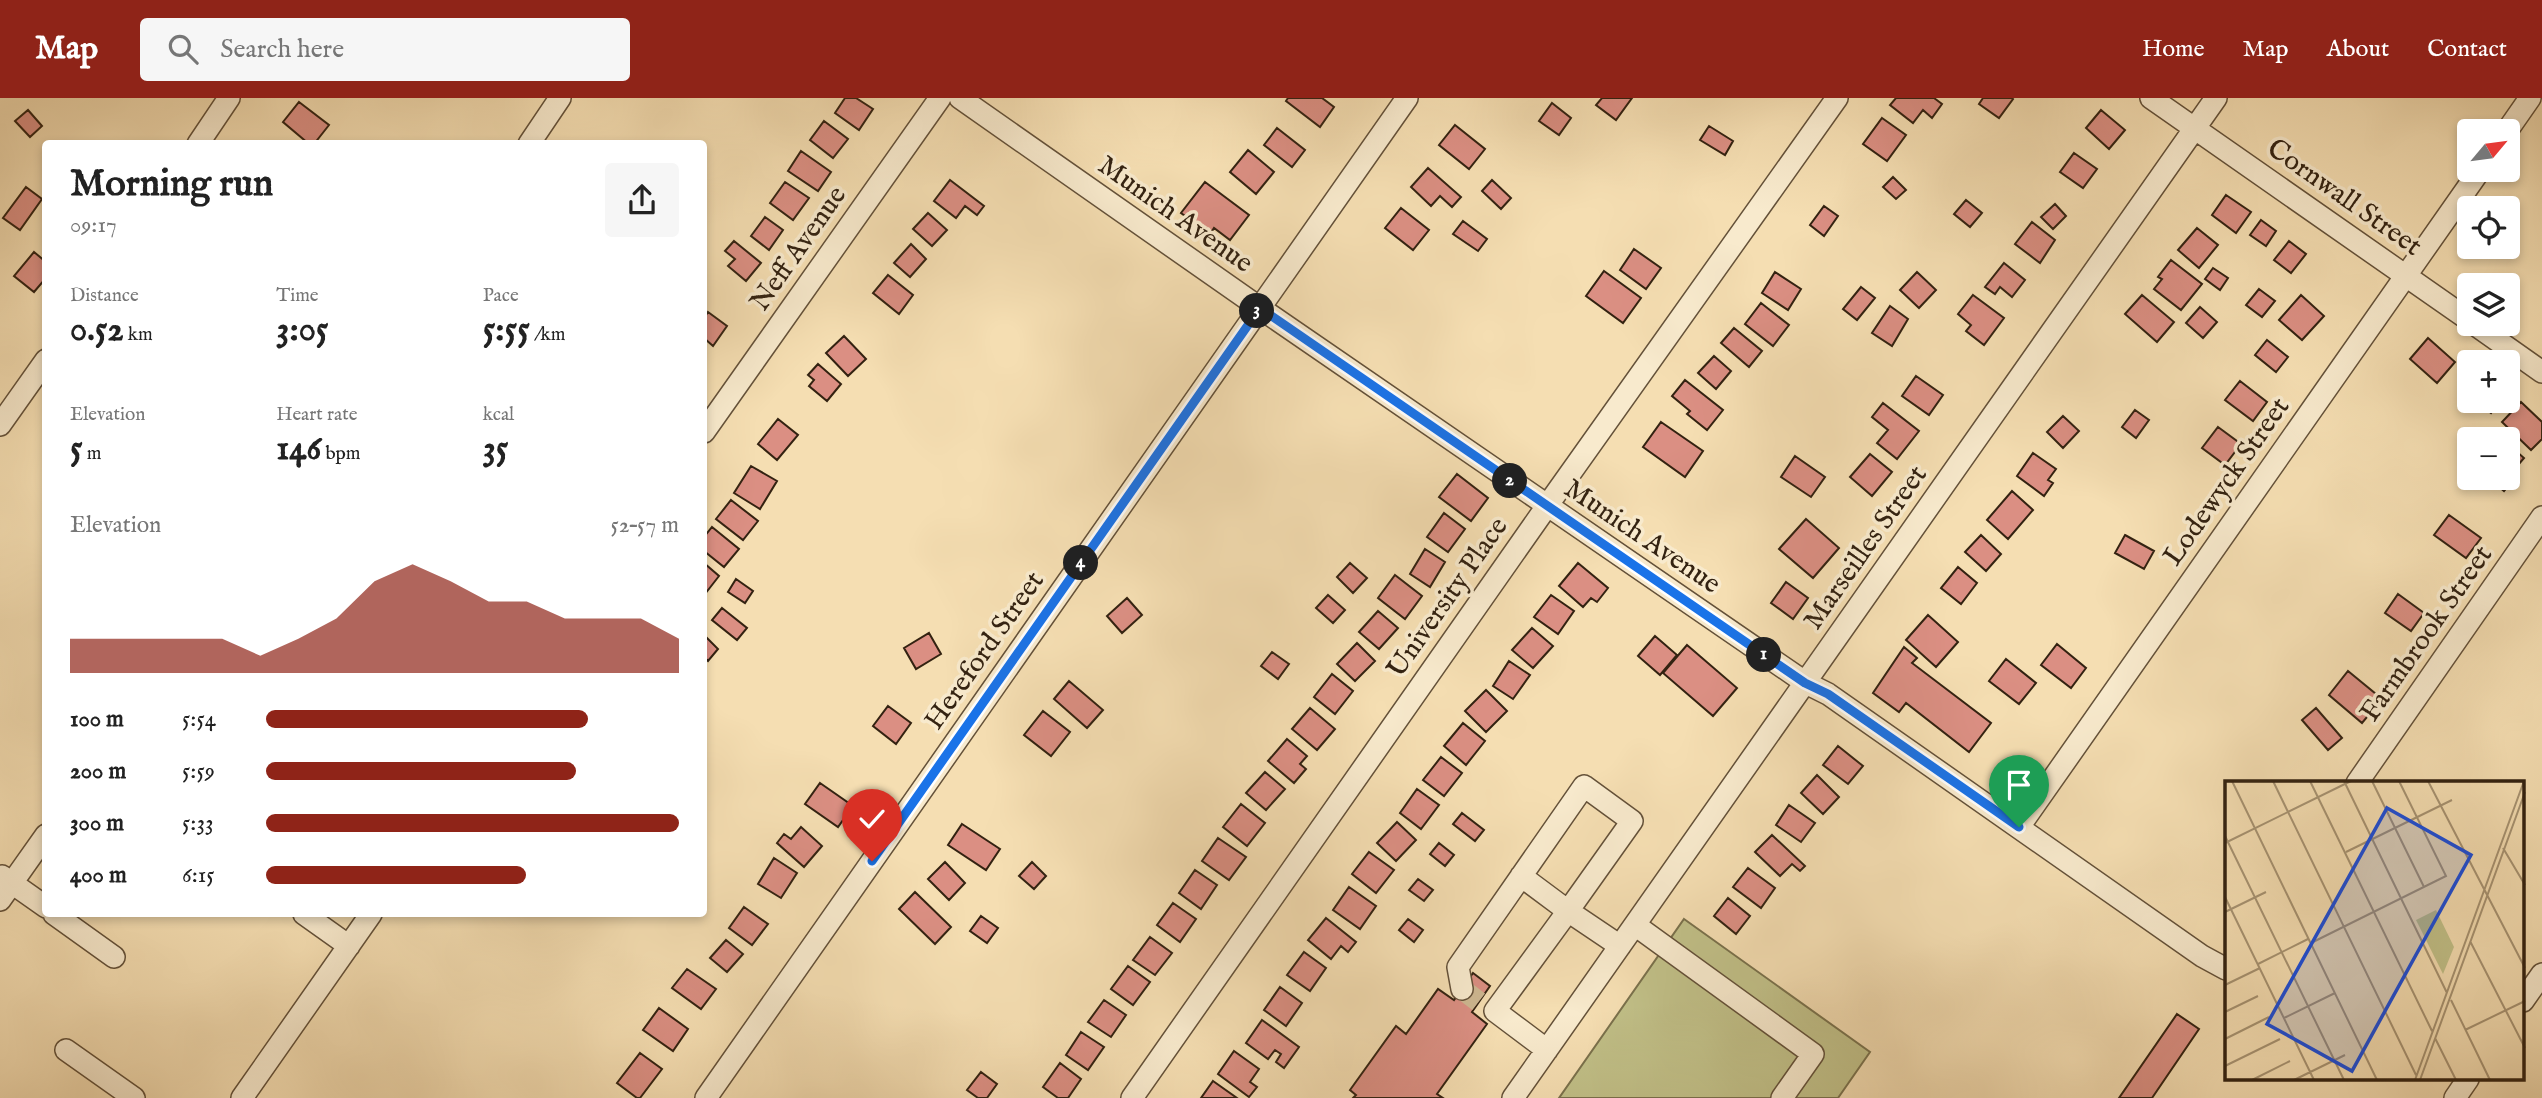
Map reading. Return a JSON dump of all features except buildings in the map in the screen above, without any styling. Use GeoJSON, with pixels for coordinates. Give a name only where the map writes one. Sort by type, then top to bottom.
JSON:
{"type":"FeatureCollection","features":[{"type":"Feature","properties":{"kind":"street"},"geometry":{"type":"LineString","coordinates":[[201,140],[229,98]]}},
{"type":"Feature","properties":{"kind":"street"},"geometry":{"type":"LineString","coordinates":[[532,140],[560,98]]}},
{"type":"Feature","properties":{"kind":"street","name":"Neff Avenue"},"geometry":{"type":"LineString","coordinates":[[707,428],[940,98]]}},
{"type":"Feature","properties":{"kind":"street","name":"Munich Avenue"},"geometry":{"type":"LineString","coordinates":[[960,98],[1547,506],[1805,683],[1828,694],[2202,956],[2225,968]]}},
{"type":"Feature","properties":{"kind":"street","name":"Hereford Street"},"geometry":{"type":"LineString","coordinates":[[706,1098],[1408,98]]}},
{"type":"Feature","properties":{"kind":"street","name":"University Place"},"geometry":{"type":"LineString","coordinates":[[1132,1098],[1837,98]]}},
{"type":"Feature","properties":{"kind":"street","name":"Cornwall Street"},"geometry":{"type":"LineString","coordinates":[[2151,98],[2457,312]]}},
{"type":"Feature","properties":{"kind":"street","name":"Marseilles Street"},"geometry":{"type":"LineString","coordinates":[[1513,1098],[2216,98]]}},
{"type":"Feature","properties":{"kind":"street"},"geometry":{"type":"LineString","coordinates":[[2515,119],[2530,98]]}},
{"type":"Feature","properties":{"kind":"street","name":"Lodewyck Street"},"geometry":{"type":"LineString","coordinates":[[2019,827],[2472,182]]}},
{"type":"Feature","properties":{"kind":"street"},"geometry":{"type":"LineString","coordinates":[[2491,336],[2542,372]]}},
{"type":"Feature","properties":{"kind":"street"},"geometry":{"type":"LineString","coordinates":[[0,425],[42,366]]}},
{"type":"Feature","properties":{"kind":"street","name":"Farmbrook Street"},"geometry":{"type":"LineString","coordinates":[[2358,781],[2542,517]]}},
{"type":"Feature","properties":{"kind":"street"},"geometry":{"type":"LineString","coordinates":[[1478,1001],[1568,911],[1632,821],[1584,786],[1458,967],[1478,1001],[1547,1049]]}},
{"type":"Feature","properties":{"kind":"street"},"geometry":{"type":"LineString","coordinates":[[42,840],[4,886],[42,905]]}},
{"type":"Feature","properties":{"kind":"street"},"geometry":{"type":"LineString","coordinates":[[1521,876],[1620,946]]}},
{"type":"Feature","properties":{"kind":"street"},"geometry":{"type":"LineString","coordinates":[[58,917],[114,957]]}},
{"type":"Feature","properties":{"kind":"street"},"geometry":{"type":"LineString","coordinates":[[308,917],[349,946]]}},
{"type":"Feature","properties":{"kind":"street"},"geometry":{"type":"LineString","coordinates":[[242,1098],[369,917]]}},
{"type":"Feature","properties":{"kind":"street"},"geometry":{"type":"LineString","coordinates":[[1635,925],[1814,1054],[1782,1098]]}},
{"type":"Feature","properties":{"kind":"street"},"geometry":{"type":"LineString","coordinates":[[2524,1000],[2542,974]]}},
{"type":"Feature","properties":{"kind":"street"},"geometry":{"type":"LineString","coordinates":[[66,1050],[134,1098]]}},
{"type":"Feature","properties":{"kind":"street"},"geometry":{"type":"LineString","coordinates":[[2455,1098],[2467,1080]]}},
{"type":"Feature","properties":{"kind":"shaded area"},"geometry":{"type":"Polygon","coordinates":[[[1684,919],[1870,1052],[1838,1098],[1559,1098],[1684,919]]]}},
{"type":"Feature","properties":{"kind":"tunnel"},"geometry":{"type":"LineString","coordinates":[[1462,989],[1479,1002]]}},
{"type":"Feature","properties":{"kind":"route"},"geometry":{"type":"LineString","coordinates":[[872,861],[1260,308],[2019,827]]}}]}
